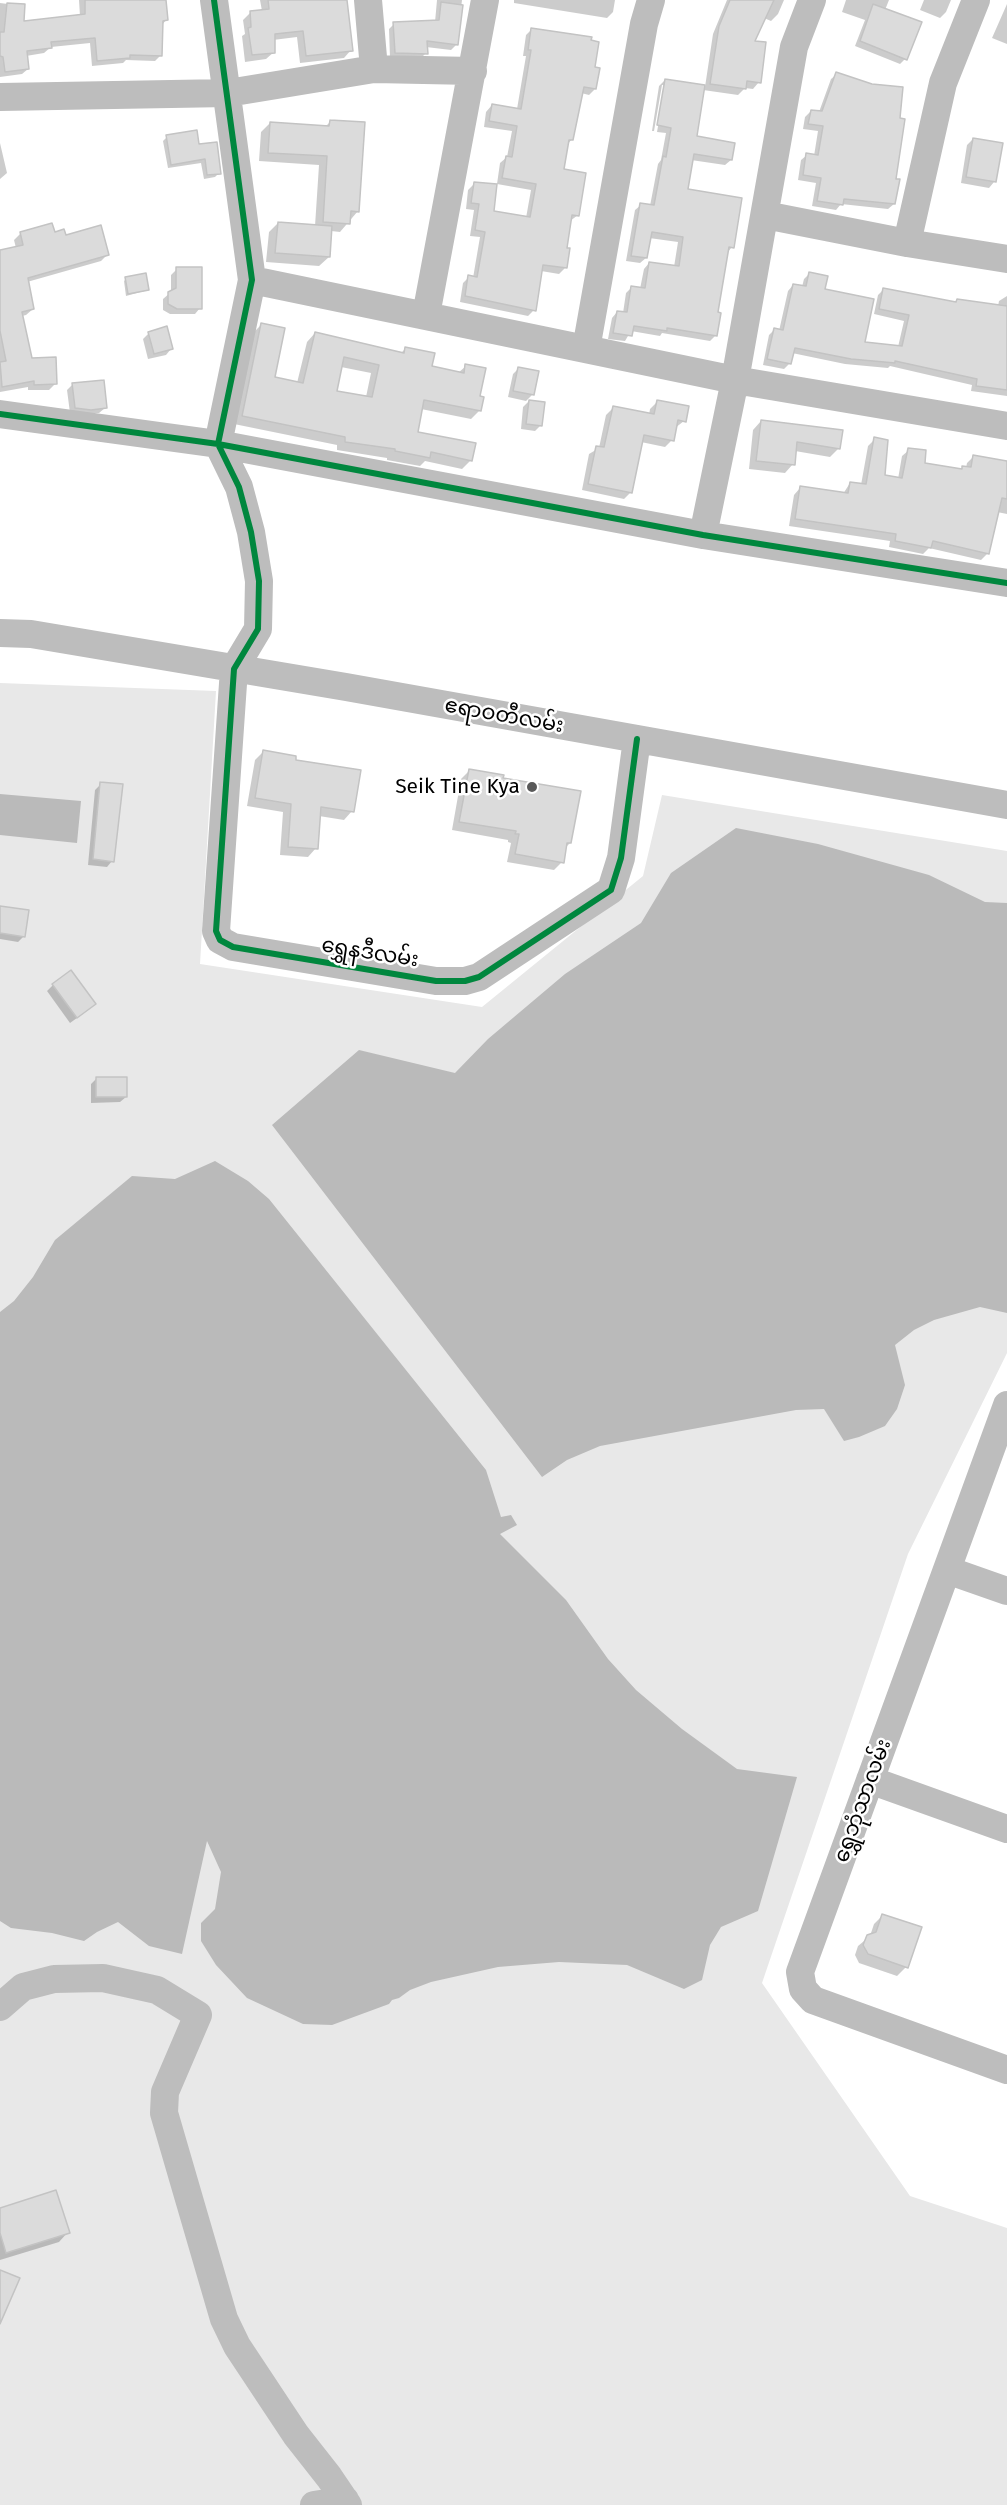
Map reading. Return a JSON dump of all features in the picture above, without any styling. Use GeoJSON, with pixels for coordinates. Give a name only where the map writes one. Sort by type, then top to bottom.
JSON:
{"type":"FeatureCollection","features":[{"type":"Feature","properties":{"kind":"street"},"geometry":{"type":"LineString","coordinates":[[214,0],[252,280],[218,444],[239,487],[251,532],[259,581],[258,629],[234,669]]}},
{"type":"Feature","properties":{"kind":"street"},"geometry":{"type":"LineString","coordinates":[[368,0],[374,69]]}},
{"type":"Feature","properties":{"kind":"street"},"geometry":{"type":"LineString","coordinates":[[426,315],[485,0]]}},
{"type":"Feature","properties":{"kind":"street"},"geometry":{"type":"LineString","coordinates":[[586,349],[644,24],[651,0]]}},
{"type":"Feature","properties":{"kind":"street"},"geometry":{"type":"LineString","coordinates":[[703,535],[735,380],[794,46],[812,0]]}},
{"type":"Feature","properties":{"kind":"street"},"geometry":{"type":"LineString","coordinates":[[907,243],[943,83],[976,0]]}},
{"type":"Feature","properties":{"kind":"street"},"geometry":{"type":"LineString","coordinates":[[0,97],[228,93],[374,69],[473,71]]}},
{"type":"Feature","properties":{"kind":"street"},"geometry":{"type":"LineString","coordinates":[[765,215],[907,243],[1007,259]]}},
{"type":"Feature","properties":{"kind":"street"},"geometry":{"type":"LineString","coordinates":[[252,280],[735,380],[1007,426]]}},
{"type":"Feature","properties":{"kind":"street"},"geometry":{"type":"LineString","coordinates":[[0,414],[218,444],[703,535],[1007,583]]}},
{"type":"Feature","properties":{"kind":"street","name":"ဧရာဝတီလမ်း"},"geometry":{"type":"LineString","coordinates":[[0,633],[31,634],[1007,806]]}},
{"type":"Feature","properties":{"kind":"street","name":"ရွှေနဒီလမ်း"},"geometry":{"type":"LineString","coordinates":[[234,669],[216,931],[220,940],[233,947],[436,981],[465,981],[479,977],[611,890],[621,858],[637,739]]}},
{"type":"Feature","properties":{"kind":"street","name":"ရွှေဘုံသာလမ်း"},"geometry":{"type":"LineString","coordinates":[[1007,1405],[800,1972],[803,1989],[813,2000],[1007,2070]]}},
{"type":"Feature","properties":{"kind":"street"},"geometry":{"type":"LineString","coordinates":[[947,1570],[1007,1592]]}},
{"type":"Feature","properties":{"kind":"street"},"geometry":{"type":"LineString","coordinates":[[870,1780],[1007,1829]]}},
{"type":"Feature","properties":{"kind":"street"},"geometry":{"type":"LineString","coordinates":[[0,2007],[24,1987],[54,1979],[103,1978],[157,1990],[198,2015],[165,2092],[164,2114],[224,2319],[237,2346],[296,2435],[346,2503]]}},
{"type":"Feature","properties":{"kind":"street"},"geometry":{"type":"LineString","coordinates":[[314,2505],[346,2503]]}},
{"type":"Feature","properties":{"kind":"shaded area"},"geometry":{"type":"Polygon","coordinates":[[[0,683],[216,691],[200,964],[482,1007],[643,876],[662,795],[1007,851],[1007,1353],[908,1554],[762,1983],[910,2196],[1007,2228],[1007,2505],[0,2505],[0,683]]]}},
{"type":"Feature","properties":{"kind":"shaded area"},"geometry":{"type":"Polygon","coordinates":[[[0,794],[81,801],[77,843],[0,835],[0,794]]]}},
{"type":"Feature","properties":{"kind":"shaded area"},"geometry":{"type":"Polygon","coordinates":[[[736,828],[818,844],[929,875],[985,902],[1007,903],[1007,1313],[980,1307],[934,1320],[914,1330],[895,1345],[905,1385],[897,1409],[885,1426],[859,1437],[844,1441],[824,1409],[796,1410],[600,1446],[567,1460],[542,1477],[272,1125],[359,1050],[455,1073],[488,1039],[565,974],[641,923],[671,873],[736,828]]]}},
{"type":"Feature","properties":{"kind":"shaded area"},"geometry":{"type":"Polygon","coordinates":[[[215,1161],[248,1181],[269,1199],[486,1470],[501,1517],[511,1515],[517,1525],[500,1534],[566,1600],[608,1659],[636,1690],[682,1729],[737,1769],[797,1777],[758,1911],[721,1927],[710,1945],[702,1980],[684,1989],[627,1965],[559,1962],[498,1967],[431,1982],[410,1990],[389,2004],[332,2025],[303,2024],[247,1998],[216,1965],[201,1941],[201,1923],[215,1909],[221,1872],[207,1841],[182,1954],[149,1946],[118,1922],[84,1941],[52,1933],[11,1928],[0,1921],[0,1312],[14,1301],[33,1277],[55,1240],[132,1176],[175,1179],[215,1161]]]}},
{"type":"Feature","properties":{"kind":"building"},"geometry":{"type":"Polygon","coordinates":[[[85,0],[166,0],[168,20],[163,21],[162,56],[130,55],[130,58],[97,61],[95,38],[51,42],[52,48],[27,51],[29,69],[5,72],[3,57],[0,56],[0,32],[4,32],[7,3],[25,4],[24,21],[85,14],[85,0]]]}},
{"type":"Feature","properties":{"kind":"building"},"geometry":{"type":"Polygon","coordinates":[[[268,0],[347,0],[353,51],[306,56],[303,31],[275,34],[275,53],[252,55],[248,28],[251,27],[250,11],[269,9],[268,0]]]}},
{"type":"Feature","properties":{"kind":"building"},"geometry":{"type":"Polygon","coordinates":[[[730,0],[774,0],[755,41],[766,42],[761,83],[747,81],[746,89],[710,84],[719,26],[730,0]]]}},
{"type":"Feature","properties":{"kind":"building"},"geometry":{"type":"Polygon","coordinates":[[[441,2],[463,5],[458,45],[427,41],[428,54],[395,53],[393,22],[439,20],[441,2]]]}},
{"type":"Feature","properties":{"kind":"building"},"geometry":{"type":"Polygon","coordinates":[[[873,4],[922,22],[907,60],[860,41],[873,4]]]}},
{"type":"Feature","properties":{"kind":"building"},"geometry":{"type":"Polygon","coordinates":[[[531,28],[592,37],[591,40],[599,42],[595,67],[600,68],[596,89],[584,87],[573,140],[569,140],[564,169],[586,173],[579,216],[572,215],[567,248],[570,248],[567,268],[543,265],[536,311],[465,296],[468,275],[477,277],[485,232],[475,230],[479,204],[471,203],[474,182],[497,184],[494,211],[530,217],[536,184],[502,178],[506,156],[512,157],[517,126],[489,121],[492,104],[521,109],[531,50],[528,50],[531,28]]]}},
{"type":"Feature","properties":{"kind":"building"},"geometry":{"type":"Polygon","coordinates":[[[836,72],[872,84],[903,87],[900,118],[905,119],[896,179],[900,179],[895,204],[844,199],[843,205],[817,201],[821,178],[803,175],[806,153],[818,155],[823,126],[808,124],[811,110],[822,111],[836,72]]]}},
{"type":"Feature","properties":{"kind":"building"},"geometry":{"type":"Polygon","coordinates":[[[665,79],[705,85],[697,136],[735,143],[732,160],[694,154],[688,189],[742,198],[734,248],[729,247],[718,312],[721,313],[717,336],[667,328],[667,331],[634,326],[632,336],[613,333],[617,311],[627,312],[631,286],[645,288],[649,262],[679,266],[683,237],[652,232],[647,258],[631,256],[640,203],[654,205],[663,156],[666,157],[671,128],[657,125],[665,79]]]}},
{"type":"Feature","properties":{"kind":"building"},"geometry":{"type":"Polygon","coordinates":[[[330,120],[365,122],[359,212],[351,211],[350,224],[323,222],[327,156],[268,153],[270,122],[329,126],[330,120]]]}},
{"type":"Feature","properties":{"kind":"building"},"geometry":{"type":"Polygon","coordinates":[[[197,130],[199,144],[217,142],[221,174],[207,175],[205,159],[171,165],[166,135],[197,130]]]}},
{"type":"Feature","properties":{"kind":"building"},"geometry":{"type":"Polygon","coordinates":[[[973,138],[1003,143],[996,182],[966,177],[973,138]]]}},
{"type":"Feature","properties":{"kind":"building"},"geometry":{"type":"Polygon","coordinates":[[[278,222],[332,226],[330,257],[275,253],[278,222]]]}},
{"type":"Feature","properties":{"kind":"building"},"geometry":{"type":"Polygon","coordinates":[[[52,223],[55,232],[64,229],[66,235],[101,225],[109,255],[28,278],[34,309],[22,312],[32,358],[56,357],[57,384],[34,385],[34,381],[2,387],[0,362],[6,361],[0,331],[0,250],[23,245],[20,232],[52,223]]]}},
{"type":"Feature","properties":{"kind":"building"},"geometry":{"type":"Polygon","coordinates":[[[176,267],[202,267],[202,309],[177,309],[168,304],[168,292],[176,288],[176,267]]]}},
{"type":"Feature","properties":{"kind":"building"},"geometry":{"type":"Polygon","coordinates":[[[809,272],[828,276],[825,289],[874,299],[865,342],[902,346],[909,315],[879,309],[883,288],[956,302],[957,299],[1007,306],[1007,390],[976,386],[977,379],[895,361],[895,363],[851,359],[795,348],[791,364],[767,359],[774,328],[783,330],[793,284],[806,286],[809,272]]]}},
{"type":"Feature","properties":{"kind":"building"},"geometry":{"type":"Polygon","coordinates":[[[146,273],[149,290],[128,294],[125,277],[146,273]]]}},
{"type":"Feature","properties":{"kind":"building"},"geometry":{"type":"Polygon","coordinates":[[[261,323],[285,328],[275,377],[303,383],[315,332],[404,353],[405,347],[435,353],[432,366],[464,373],[465,364],[486,368],[480,396],[484,397],[481,411],[424,400],[418,432],[476,443],[472,461],[431,452],[430,458],[395,451],[395,449],[345,442],[345,437],[242,416],[261,323]],[[344,357],[337,391],[372,397],[379,365],[344,357]]]}},
{"type":"Feature","properties":{"kind":"building"},"geometry":{"type":"Polygon","coordinates":[[[167,326],[173,349],[154,354],[148,332],[167,326]]]}},
{"type":"Feature","properties":{"kind":"building"},"geometry":{"type":"Polygon","coordinates":[[[518,367],[539,371],[534,395],[513,391],[518,367]]]}},
{"type":"Feature","properties":{"kind":"building"},"geometry":{"type":"Polygon","coordinates":[[[104,380],[107,408],[91,410],[75,408],[72,383],[104,380]]]}},
{"type":"Feature","properties":{"kind":"building"},"geometry":{"type":"Polygon","coordinates":[[[529,400],[545,402],[542,426],[526,424],[529,400]]]}},
{"type":"Feature","properties":{"kind":"building"},"geometry":{"type":"Polygon","coordinates":[[[657,400],[689,406],[686,422],[678,420],[674,441],[644,435],[632,493],[588,484],[596,446],[604,447],[613,406],[654,414],[657,400]]]}},
{"type":"Feature","properties":{"kind":"building"},"geometry":{"type":"Polygon","coordinates":[[[761,420],[843,430],[840,449],[797,442],[795,465],[756,461],[761,420]]]}},
{"type":"Feature","properties":{"kind":"building"},"geometry":{"type":"Polygon","coordinates":[[[874,437],[888,440],[885,475],[902,478],[908,448],[926,450],[925,463],[962,469],[962,466],[971,467],[973,455],[1007,461],[1007,499],[1002,498],[989,554],[933,541],[931,548],[895,541],[896,534],[795,519],[800,486],[848,493],[850,482],[866,484],[874,437]]]}},
{"type":"Feature","properties":{"kind":"building"},"geometry":{"type":"Polygon","coordinates":[[[263,750],[296,756],[296,760],[361,770],[354,812],[321,807],[318,849],[288,847],[291,804],[255,798],[263,750]]]}},
{"type":"Feature","properties":{"kind":"building"},"geometry":{"type":"Polygon","coordinates":[[[469,769],[504,775],[503,778],[581,791],[571,843],[567,843],[564,863],[515,854],[519,834],[515,834],[516,831],[459,822],[469,769]]]}},
{"type":"Feature","properties":{"kind":"building"},"geometry":{"type":"Polygon","coordinates":[[[100,782],[123,784],[114,862],[93,859],[100,782]]]}},
{"type":"Feature","properties":{"kind":"building"},"geometry":{"type":"Polygon","coordinates":[[[0,906],[29,910],[25,937],[0,933],[0,906]]]}},
{"type":"Feature","properties":{"kind":"building"},"geometry":{"type":"Polygon","coordinates":[[[71,970],[96,1004],[77,1018],[52,984],[71,970]]]}},
{"type":"Feature","properties":{"kind":"building"},"geometry":{"type":"Polygon","coordinates":[[[96,1077],[127,1077],[127,1097],[96,1097],[96,1077]]]}},
{"type":"Feature","properties":{"kind":"building"},"geometry":{"type":"Polygon","coordinates":[[[882,1914],[922,1927],[908,1968],[868,1954],[863,1945],[867,1935],[876,1932],[882,1914]]]}},
{"type":"Feature","properties":{"kind":"building"},"geometry":{"type":"Polygon","coordinates":[[[56,2190],[70,2233],[6,2253],[0,2233],[0,2208],[56,2190]]]}},
{"type":"Feature","properties":{"kind":"building"},"geometry":{"type":"Polygon","coordinates":[[[0,2270],[20,2278],[0,2324],[0,2270]]]}},
{"type":"Feature","properties":{"kind":"cycle path"},"geometry":{"type":"LineString","coordinates":[[214,0],[252,280],[218,444],[239,487],[251,532],[259,581],[258,629],[234,669],[216,931],[220,940],[233,947],[436,981],[465,981],[479,977],[611,890],[621,858],[637,739]]}},
{"type":"Feature","properties":{"kind":"cycle path"},"geometry":{"type":"LineString","coordinates":[[0,414],[218,444],[703,535],[1007,583]]}},
{"type":"Feature","properties":{"kind":"place","name":"Seik Tine Kya"},"geometry":{"type":"Point","coordinates":[532,787]}}]}
